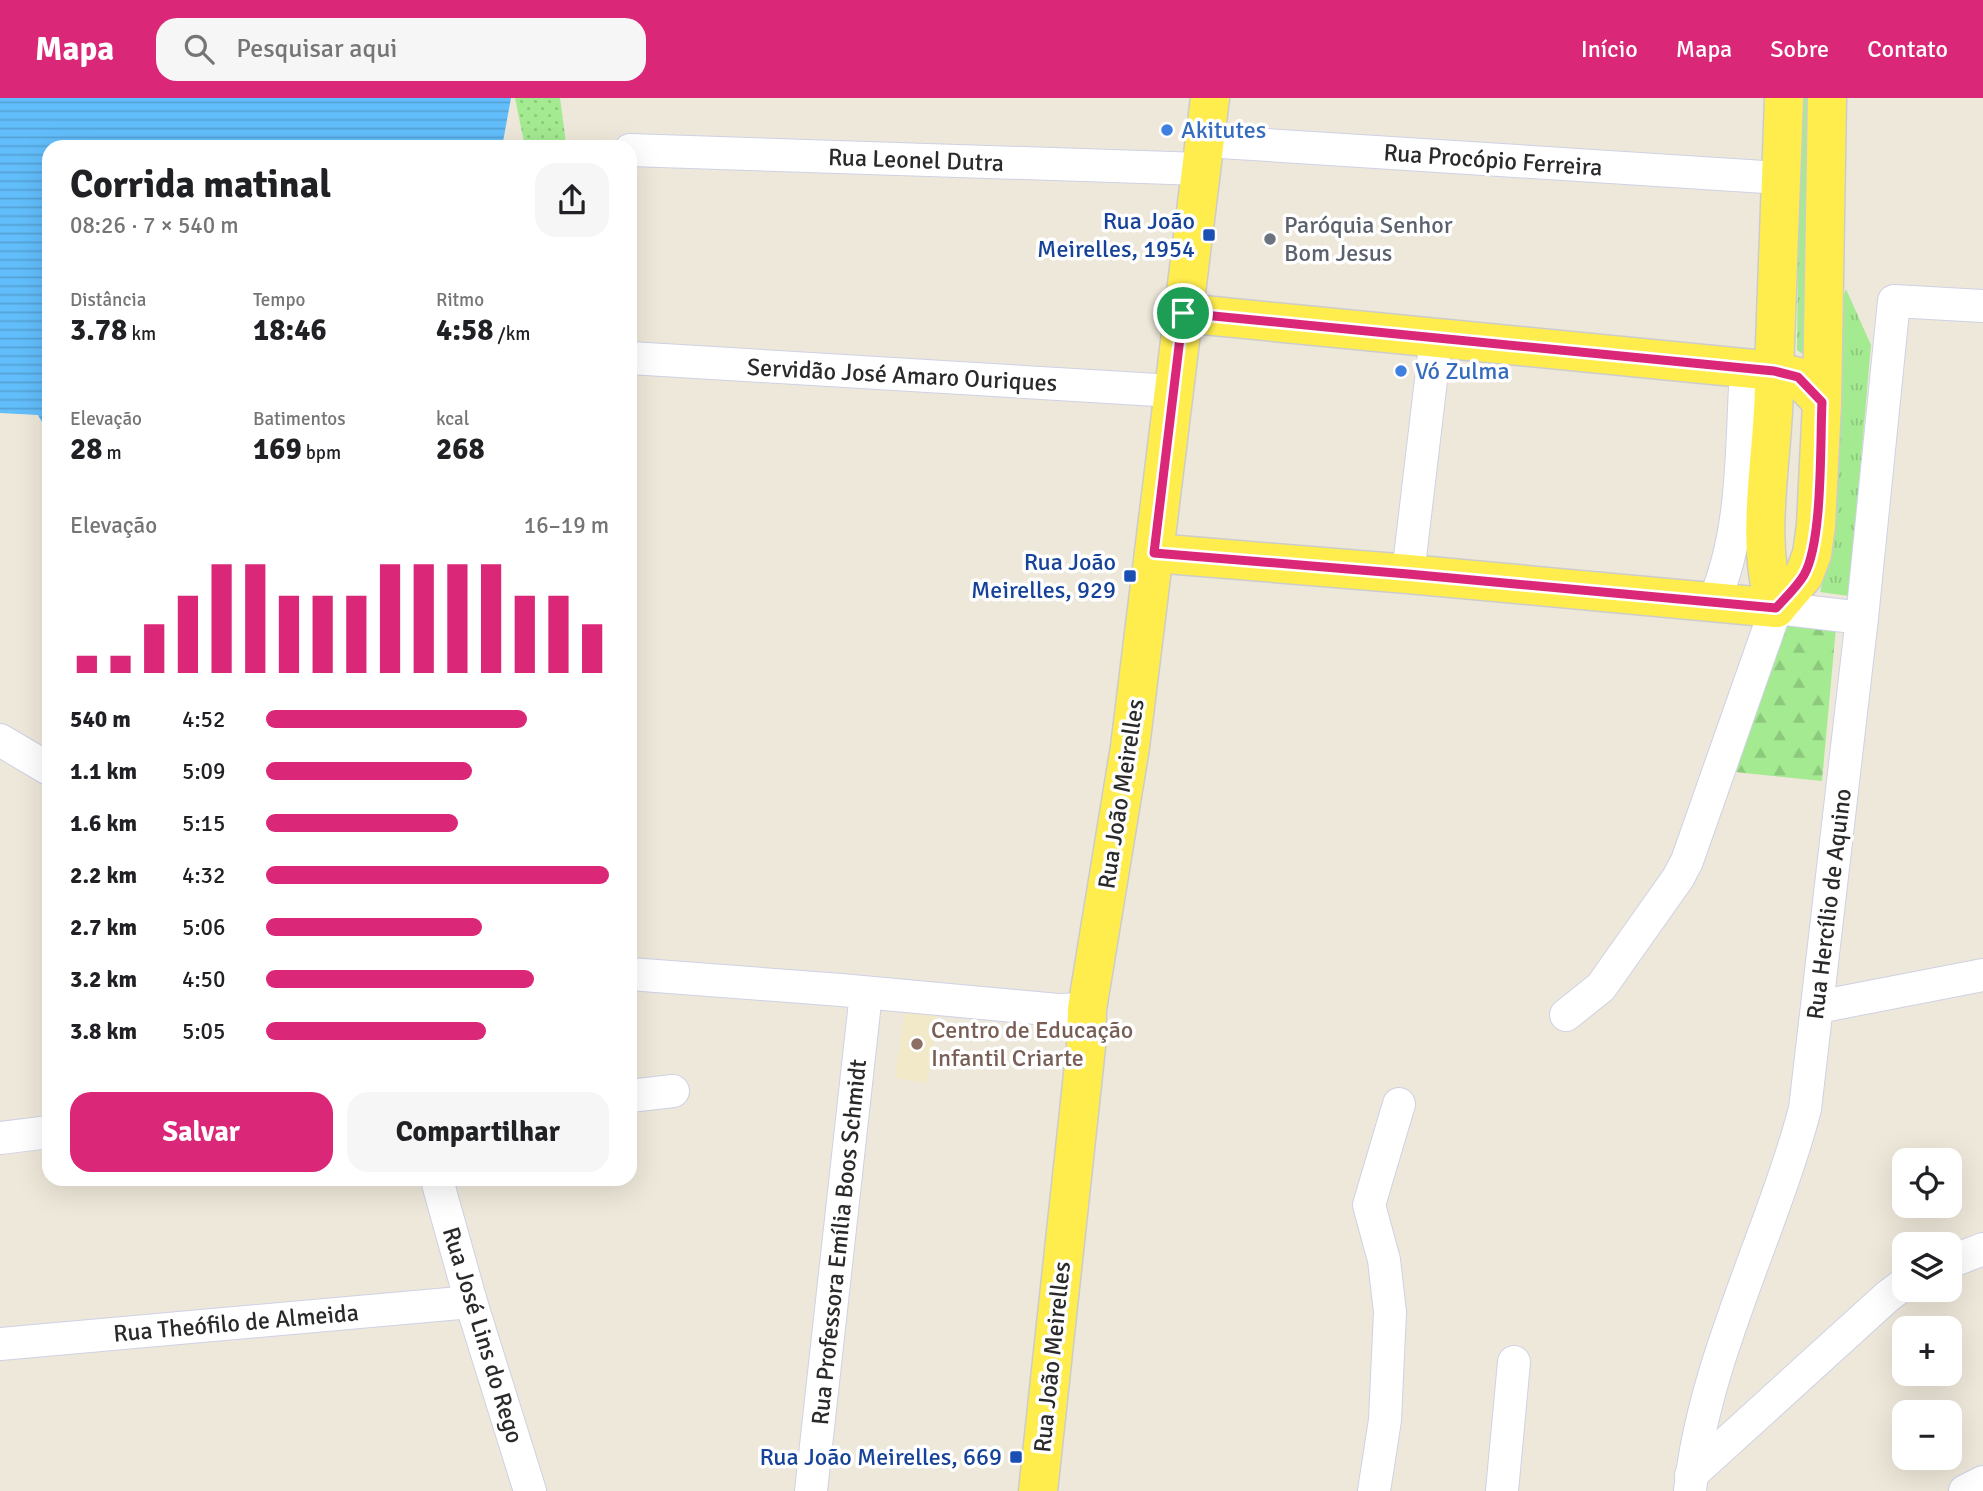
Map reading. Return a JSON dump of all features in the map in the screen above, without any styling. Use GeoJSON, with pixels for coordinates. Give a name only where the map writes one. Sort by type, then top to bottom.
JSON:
{"type":"FeatureCollection","features":[{"type":"Feature","properties":{"kind":"main road","name":"Rua João Meirelles"},"geometry":{"type":"LineString","coordinates":[[1038,1491],[1086,1047],[1087,1009],[1130,747],[1210,98]]}},
{"type":"Feature","properties":{"kind":"main road"},"geometry":{"type":"LineString","coordinates":[[1776,608],[1768,582],[1766,516],[1775,403],[1760,370],[1781,178],[1784,98]]}},
{"type":"Feature","properties":{"kind":"main road"},"geometry":{"type":"LineString","coordinates":[[1776,608],[1804,575],[1812,554],[1816,525],[1822,402],[1827,98]]}},
{"type":"Feature","properties":{"kind":"main road"},"geometry":{"type":"LineString","coordinates":[[1183,313],[1760,370],[1798,377],[1822,402]]}},
{"type":"Feature","properties":{"kind":"main road"},"geometry":{"type":"LineString","coordinates":[[1154,553],[1776,608]]}},
{"type":"Feature","properties":{"kind":"street","name":"Rua Leonel Dutra"},"geometry":{"type":"LineString","coordinates":[[637,150],[1203,155]]}},
{"type":"Feature","properties":{"kind":"street","name":"Rua Procópio Ferreira"},"geometry":{"type":"LineString","coordinates":[[1203,155],[1781,178]]}},
{"type":"Feature","properties":{"kind":"street","name":"Rua Hercílio de Aquino"},"geometry":{"type":"LineString","coordinates":[[1690,1483],[1702,1417],[1758,1246],[1795,1147],[1805,1109],[1862,618],[1894,301],[1983,306]]}},
{"type":"Feature","properties":{"kind":"street"},"geometry":{"type":"LineString","coordinates":[[1408,574],[1436,338]]}},
{"type":"Feature","properties":{"kind":"street","name":"Servidão José Amaro Ouriques"},"geometry":{"type":"LineString","coordinates":[[637,358],[1174,391]]}},
{"type":"Feature","properties":{"kind":"street"},"geometry":{"type":"LineString","coordinates":[[1714,601],[1724,577],[1735,525],[1760,370]]}},
{"type":"Feature","properties":{"kind":"street"},"geometry":{"type":"LineString","coordinates":[[1566,1015],[1601,987],[1688,861],[1776,608],[1862,618]]}},
{"type":"Feature","properties":{"kind":"street"},"geometry":{"type":"LineString","coordinates":[[0,740],[42,765]]}},
{"type":"Feature","properties":{"kind":"street"},"geometry":{"type":"LineString","coordinates":[[637,975],[1058,1010],[1087,1009]]}},
{"type":"Feature","properties":{"kind":"street"},"geometry":{"type":"LineString","coordinates":[[1818,1007],[1983,975]]}},
{"type":"Feature","properties":{"kind":"street","name":"Rua Professora Emília Boos Schmidt"},"geometry":{"type":"LineString","coordinates":[[811,1491],[866,993]]}},
{"type":"Feature","properties":{"kind":"street"},"geometry":{"type":"LineString","coordinates":[[637,1095],[673,1091]]}},
{"type":"Feature","properties":{"kind":"street"},"geometry":{"type":"LineString","coordinates":[[1374,1491],[1385,1420],[1390,1312],[1384,1260],[1369,1205],[1399,1104]]}},
{"type":"Feature","properties":{"kind":"street"},"geometry":{"type":"LineString","coordinates":[[0,1138],[42,1133]]}},
{"type":"Feature","properties":{"kind":"street","name":"Rua José Lins do Rego"},"geometry":{"type":"LineString","coordinates":[[439,1186],[471,1302],[530,1491]]}},
{"type":"Feature","properties":{"kind":"street"},"geometry":{"type":"LineString","coordinates":[[1962,1257],[1983,1249]]}},
{"type":"Feature","properties":{"kind":"street"},"geometry":{"type":"LineString","coordinates":[[1690,1483],[1892,1293]]}},
{"type":"Feature","properties":{"kind":"street","name":"Rua Theófilo de Almeida"},"geometry":{"type":"LineString","coordinates":[[0,1344],[471,1302]]}},
{"type":"Feature","properties":{"kind":"street"},"geometry":{"type":"LineString","coordinates":[[1502,1491],[1514,1362]]}},
{"type":"Feature","properties":{"kind":"street"},"geometry":{"type":"LineString","coordinates":[[1965,1491],[1983,1482]]}},
{"type":"Feature","properties":{"kind":"shaded area","name":"Centro de Educação Infantil Criarte"},"geometry":{"type":"Polygon","coordinates":[[[906,1006],[938,1011],[927,1083],[895,1078],[906,1006]]]}},
{"type":"Feature","properties":{"kind":"green space"},"geometry":{"type":"Polygon","coordinates":[[[515,98],[560,98],[566,140],[524,140],[515,98]]]}},
{"type":"Feature","properties":{"kind":"green space"},"geometry":{"type":"Polygon","coordinates":[[[1800,98],[1818,98],[1816,363],[1797,350],[1800,98]]]}},
{"type":"Feature","properties":{"kind":"green space"},"geometry":{"type":"Polygon","coordinates":[[[1846,289],[1871,345],[1849,596],[1820,592],[1831,550],[1835,320],[1846,289]]]}},
{"type":"Feature","properties":{"kind":"green space"},"geometry":{"type":"Polygon","coordinates":[[[1785,623],[1836,627],[1822,781],[1726,771],[1785,623]]]}},
{"type":"Feature","properties":{"kind":"water"},"geometry":{"type":"Polygon","coordinates":[[[0,98],[511,98],[503,140],[42,140],[42,422],[38,415],[0,413],[0,98]]]}},
{"type":"Feature","properties":{"kind":"place","name":"Akitutes"},"geometry":{"type":"Point","coordinates":[1167,130]}},
{"type":"Feature","properties":{"kind":"place","name":"Rua João Meirelles, 1954"},"geometry":{"type":"Point","coordinates":[1209,235]}},
{"type":"Feature","properties":{"kind":"place","name":"Paróquia Senhor Bom Jesus"},"geometry":{"type":"Point","coordinates":[1270,239]}},
{"type":"Feature","properties":{"kind":"place","name":"Vó Zulma"},"geometry":{"type":"Point","coordinates":[1401,371]}},
{"type":"Feature","properties":{"kind":"place","name":"Rua João Meirelles, 929"},"geometry":{"type":"Point","coordinates":[1130,576]}},
{"type":"Feature","properties":{"kind":"place","name":"Centro de Educação Infantil Criarte"},"geometry":{"type":"Point","coordinates":[917,1044]}},
{"type":"Feature","properties":{"kind":"place","name":"Rua João Meirelles, 669"},"geometry":{"type":"Point","coordinates":[1016,1457]}},
{"type":"Feature","properties":{"kind":"route"},"geometry":{"type":"LineString","coordinates":[[1183,313],[1774,371],[1798,377],[1822,402],[1816,525],[1812,554],[1804,575],[1776,608],[1154,553],[1183,313]]}}]}
